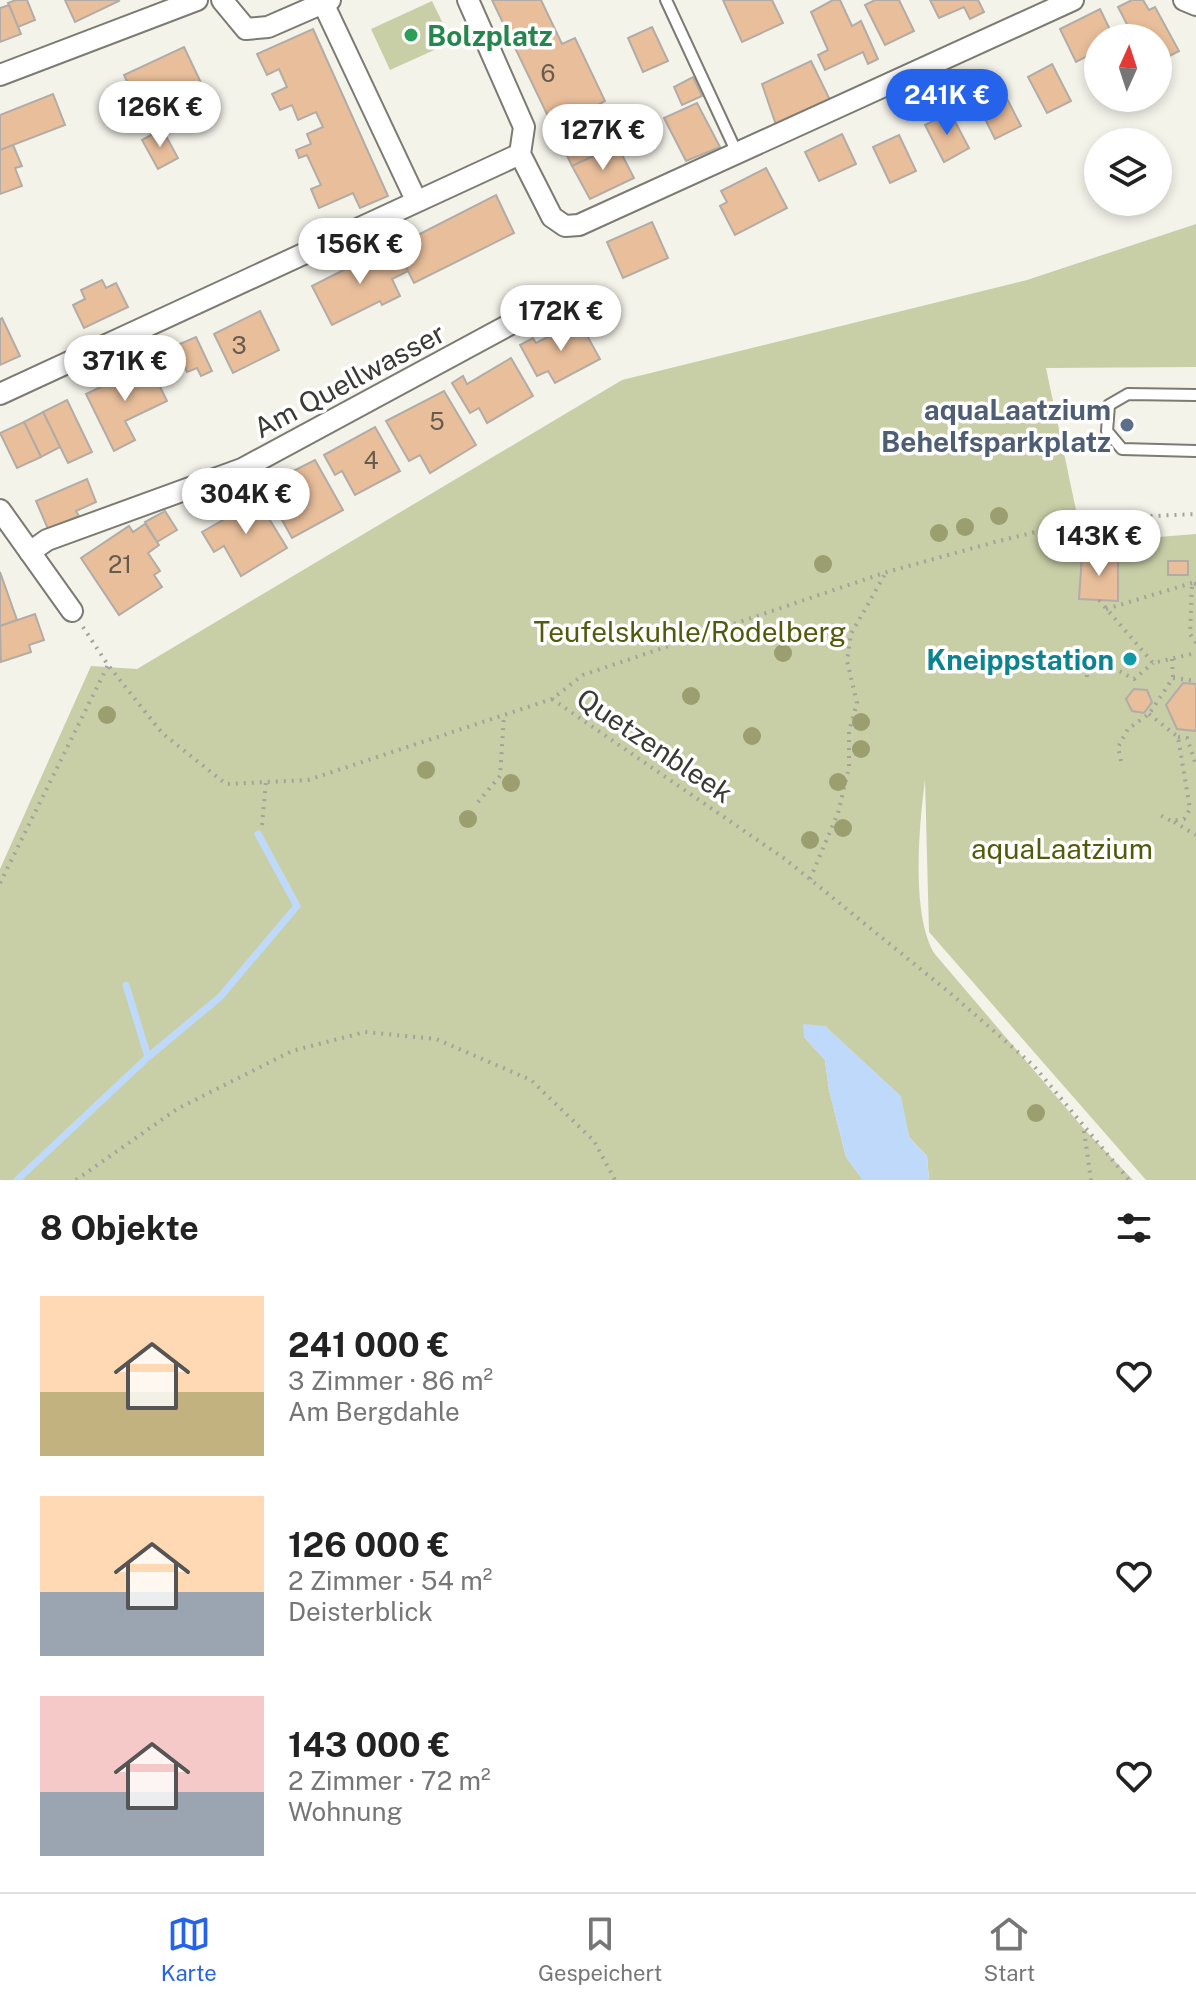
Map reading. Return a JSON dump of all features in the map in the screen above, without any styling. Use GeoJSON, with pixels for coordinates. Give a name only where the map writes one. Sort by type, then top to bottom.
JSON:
{"type":"FeatureCollection","features":[{"type":"Feature","properties":{"kind":"street"},"geometry":{"type":"LineString","coordinates":[[0,75],[197,0]]}},
{"type":"Feature","properties":{"kind":"street"},"geometry":{"type":"LineString","coordinates":[[222,0],[246,29],[268,27],[327,2],[416,200]]}},
{"type":"Feature","properties":{"kind":"street"},"geometry":{"type":"LineString","coordinates":[[468,0],[524,127],[520,154],[552,217],[565,226],[579,225],[1073,0]]}},
{"type":"Feature","properties":{"kind":"street"},"geometry":{"type":"LineString","coordinates":[[1184,0],[1196,5]]}},
{"type":"Feature","properties":{"kind":"street"},"geometry":{"type":"LineString","coordinates":[[0,394],[520,154]]}},
{"type":"Feature","properties":{"kind":"street","name":"Am Quellwasser"},"geometry":{"type":"LineString","coordinates":[[30,552],[47,540],[242,469],[557,299]]}},
{"type":"Feature","properties":{"kind":"street"},"geometry":{"type":"LineString","coordinates":[[0,510],[72,611]]}},
{"type":"Feature","properties":{"kind":"lane"},"geometry":{"type":"LineString","coordinates":[[666,0],[737,153]]}},
{"type":"Feature","properties":{"kind":"lane"},"geometry":{"type":"LineString","coordinates":[[1196,395],[1128,394],[1109,405],[1107,431],[1122,449],[1196,451]]}},
{"type":"Feature","properties":{"kind":"path","name":"Quetzenbleek"},"geometry":{"type":"LineString","coordinates":[[1129,1180],[1034,1066],[810,879],[627,747],[552,699],[583,675],[887,572],[1088,519],[1196,514]]}},
{"type":"Feature","properties":{"kind":"path"},"geometry":{"type":"LineString","coordinates":[[810,879],[838,813],[849,768],[849,731],[857,703],[847,661],[851,634],[887,572]]}},
{"type":"Feature","properties":{"kind":"path"},"geometry":{"type":"LineString","coordinates":[[1106,609],[1194,584],[1190,634],[1196,643]]}},
{"type":"Feature","properties":{"kind":"path"},"geometry":{"type":"LineString","coordinates":[[1099,600],[1153,663]]}},
{"type":"Feature","properties":{"kind":"path"},"geometry":{"type":"LineString","coordinates":[[72,611],[108,665],[162,733],[226,784],[308,780],[552,699]]}},
{"type":"Feature","properties":{"kind":"path"},"geometry":{"type":"LineString","coordinates":[[1087,677],[1086,664],[1112,667],[1134,679],[1153,663],[1196,653]]}},
{"type":"Feature","properties":{"kind":"path"},"geometry":{"type":"LineString","coordinates":[[1121,761],[1118,747],[1128,729],[1149,714],[1173,678],[1172,659]]}},
{"type":"Feature","properties":{"kind":"path"},"geometry":{"type":"LineString","coordinates":[[0,883],[108,665]]}},
{"type":"Feature","properties":{"kind":"path"},"geometry":{"type":"LineString","coordinates":[[1173,678],[1196,681]]}},
{"type":"Feature","properties":{"kind":"path"},"geometry":{"type":"LineString","coordinates":[[1149,714],[1178,737],[1187,738],[1196,765]]}},
{"type":"Feature","properties":{"kind":"path"},"geometry":{"type":"LineString","coordinates":[[478,802],[500,776],[504,716]]}},
{"type":"Feature","properties":{"kind":"path"},"geometry":{"type":"LineString","coordinates":[[1171,821],[1184,819],[1190,809],[1178,737]]}},
{"type":"Feature","properties":{"kind":"path"},"geometry":{"type":"LineString","coordinates":[[262,825],[266,782]]}},
{"type":"Feature","properties":{"kind":"path"},"geometry":{"type":"LineString","coordinates":[[1160,815],[1196,835]]}},
{"type":"Feature","properties":{"kind":"path"},"geometry":{"type":"LineString","coordinates":[[76,1180],[177,1109],[292,1051],[365,1032],[436,1039],[531,1080],[594,1141],[615,1180]]}},
{"type":"Feature","properties":{"kind":"path"},"geometry":{"type":"LineString","coordinates":[[1084,1129],[1091,1180]]}},
{"type":"Feature","properties":{"kind":"green space","name":"Bolzplatz"},"geometry":{"type":"Polygon","coordinates":[[[432,1],[452,42],[390,70],[371,29],[432,1]]]}},
{"type":"Feature","properties":{"kind":"green space","name":"Teufelskuhle/Rodelberg"},"geometry":{"type":"Polygon","coordinates":[[[1196,224],[1196,367],[1046,368],[1083,543],[1196,534],[1196,1180],[1146,1180],[929,932],[925,780],[919,844],[919,893],[927,936],[934,953],[1084,1129],[1133,1180],[929,1180],[927,1156],[909,1137],[900,1096],[825,1026],[804,1037],[825,1060],[829,1090],[846,1157],[863,1180],[0,1180],[0,869],[91,666],[137,669],[622,380],[1027,280],[1196,224]]]}},
{"type":"Feature","properties":{"kind":"water"},"geometry":{"type":"Polygon","coordinates":[[[803,1024],[825,1026],[901,1096],[909,1137],[927,1156],[929,1180],[863,1180],[846,1157],[829,1090],[825,1060],[804,1037],[803,1024]]]}},
{"type":"Feature","properties":{"kind":"building"},"geometry":{"type":"Polygon","coordinates":[[[27,0],[35,20],[18,27],[8,3],[27,0]]]}},
{"type":"Feature","properties":{"kind":"building"},"geometry":{"type":"Polygon","coordinates":[[[65,0],[118,0],[119,1],[75,22],[65,0]]]}},
{"type":"Feature","properties":{"kind":"building"},"geometry":{"type":"Polygon","coordinates":[[[492,0],[541,0],[562,44],[575,38],[605,101],[598,105],[617,145],[572,166],[492,0]]]}},
{"type":"Feature","properties":{"kind":"building"},"geometry":{"type":"Polygon","coordinates":[[[723,0],[772,0],[783,23],[742,42],[723,0]]]}},
{"type":"Feature","properties":{"kind":"building"},"geometry":{"type":"Polygon","coordinates":[[[833,0],[840,0],[852,26],[861,21],[878,59],[868,64],[863,52],[825,70],[818,55],[828,50],[811,12],[833,0]]]}},
{"type":"Feature","properties":{"kind":"building"},"geometry":{"type":"Polygon","coordinates":[[[875,0],[899,0],[914,31],[885,45],[865,5],[875,0]]]}},
{"type":"Feature","properties":{"kind":"building"},"geometry":{"type":"Polygon","coordinates":[[[930,0],[978,0],[984,12],[970,19],[964,7],[939,18],[930,0]]]}},
{"type":"Feature","properties":{"kind":"building"},"geometry":{"type":"Polygon","coordinates":[[[1132,0],[1143,0],[1149,10],[1155,7],[1164,24],[1127,24],[1118,7],[1132,0]]]}},
{"type":"Feature","properties":{"kind":"building"},"geometry":{"type":"Polygon","coordinates":[[[9,5],[21,34],[0,42],[0,8],[9,5]]]}},
{"type":"Feature","properties":{"kind":"building"},"geometry":{"type":"Polygon","coordinates":[[[1100,9],[1107,24],[1084,24],[1084,58],[1076,62],[1060,29],[1100,9]]]}},
{"type":"Feature","properties":{"kind":"building"},"geometry":{"type":"Polygon","coordinates":[[[652,27],[668,61],[643,72],[628,38],[652,27]]]}},
{"type":"Feature","properties":{"kind":"building"},"geometry":{"type":"Polygon","coordinates":[[[313,29],[388,196],[360,208],[353,193],[319,208],[311,189],[321,185],[307,155],[299,158],[296,150],[311,144],[307,134],[323,127],[316,112],[298,120],[292,105],[280,110],[272,94],[287,87],[279,69],[267,75],[257,54],[313,29]]]}},
{"type":"Feature","properties":{"kind":"building"},"geometry":{"type":"Polygon","coordinates":[[[1172,38],[1179,51],[1172,55],[1172,38]]]}},
{"type":"Feature","properties":{"kind":"building"},"geometry":{"type":"Polygon","coordinates":[[[184,47],[203,87],[143,115],[124,75],[184,47]]]}},
{"type":"Feature","properties":{"kind":"building"},"geometry":{"type":"Polygon","coordinates":[[[811,61],[830,100],[776,125],[762,84],[811,61]]]}},
{"type":"Feature","properties":{"kind":"building"},"geometry":{"type":"Polygon","coordinates":[[[1052,64],[1071,101],[1047,113],[1028,77],[1052,64]]]}},
{"type":"Feature","properties":{"kind":"building"},"geometry":{"type":"Polygon","coordinates":[[[693,77],[702,96],[682,105],[674,87],[693,77]]]}},
{"type":"Feature","properties":{"kind":"building"},"geometry":{"type":"Polygon","coordinates":[[[1002,89],[1021,126],[995,139],[976,101],[1002,89]]]}},
{"type":"Feature","properties":{"kind":"building"},"geometry":{"type":"Polygon","coordinates":[[[53,94],[65,125],[0,150],[0,115],[53,94]]]}},
{"type":"Feature","properties":{"kind":"building"},"geometry":{"type":"Polygon","coordinates":[[[697,103],[720,147],[686,161],[664,118],[697,103]]]}},
{"type":"Feature","properties":{"kind":"building"},"geometry":{"type":"Polygon","coordinates":[[[950,112],[969,148],[944,162],[925,125],[950,112]]]}},
{"type":"Feature","properties":{"kind":"building"},"geometry":{"type":"Polygon","coordinates":[[[162,129],[178,158],[158,169],[142,140],[162,129]]]}},
{"type":"Feature","properties":{"kind":"building"},"geometry":{"type":"Polygon","coordinates":[[[842,134],[856,164],[819,181],[805,152],[842,134]]]}},
{"type":"Feature","properties":{"kind":"building"},"geometry":{"type":"Polygon","coordinates":[[[899,135],[916,171],[890,183],[873,147],[899,135]]]}},
{"type":"Feature","properties":{"kind":"building"},"geometry":{"type":"Polygon","coordinates":[[[13,145],[22,166],[15,168],[22,186],[0,194],[0,150],[13,145]]]}},
{"type":"Feature","properties":{"kind":"building"},"geometry":{"type":"Polygon","coordinates":[[[617,145],[634,178],[590,199],[572,166],[617,145]]]}},
{"type":"Feature","properties":{"kind":"building"},"geometry":{"type":"Polygon","coordinates":[[[766,168],[787,208],[735,235],[720,206],[727,202],[721,191],[766,168]]]}},
{"type":"Feature","properties":{"kind":"building"},"geometry":{"type":"Polygon","coordinates":[[[496,195],[514,233],[414,283],[399,253],[405,250],[402,243],[496,195]]]}},
{"type":"Feature","properties":{"kind":"building"},"geometry":{"type":"Polygon","coordinates":[[[652,222],[668,258],[623,278],[607,242],[652,222]]]}},
{"type":"Feature","properties":{"kind":"building"},"geometry":{"type":"Polygon","coordinates":[[[397,250],[408,271],[392,279],[400,296],[382,305],[380,301],[332,325],[312,286],[375,254],[378,259],[397,250]]]}},
{"type":"Feature","properties":{"kind":"building"},"geometry":{"type":"Polygon","coordinates":[[[102,280],[106,288],[116,283],[128,307],[84,328],[73,305],[85,299],[81,290],[102,280]]]}},
{"type":"Feature","properties":{"kind":"building"},"geometry":{"type":"Polygon","coordinates":[[[260,311],[279,350],[233,373],[214,334],[260,311]]]}},
{"type":"Feature","properties":{"kind":"building"},"geometry":{"type":"Polygon","coordinates":[[[0,319],[20,356],[0,365],[0,319]]]}},
{"type":"Feature","properties":{"kind":"building"},"geometry":{"type":"Polygon","coordinates":[[[579,321],[600,359],[555,383],[548,371],[537,376],[520,345],[533,338],[536,343],[579,321]]]}},
{"type":"Feature","properties":{"kind":"building"},"geometry":{"type":"Polygon","coordinates":[[[196,337],[212,371],[201,376],[197,368],[187,372],[175,346],[196,337]]]}},
{"type":"Feature","properties":{"kind":"building"},"geometry":{"type":"Polygon","coordinates":[[[511,358],[533,396],[487,423],[479,408],[470,413],[452,383],[463,376],[467,384],[511,358]]]}},
{"type":"Feature","properties":{"kind":"building"},"geometry":{"type":"Polygon","coordinates":[[[149,364],[167,401],[125,421],[135,440],[114,451],[86,394],[149,364]]]}},
{"type":"Feature","properties":{"kind":"building"},"geometry":{"type":"Polygon","coordinates":[[[444,391],[476,445],[430,473],[420,455],[409,461],[386,421],[444,391]]]}},
{"type":"Feature","properties":{"kind":"building"},"geometry":{"type":"Polygon","coordinates":[[[67,400],[92,452],[68,463],[43,412],[67,400]]]}},
{"type":"Feature","properties":{"kind":"building"},"geometry":{"type":"Polygon","coordinates":[[[43,412],[60,447],[41,457],[24,422],[43,412]]]}},
{"type":"Feature","properties":{"kind":"building"},"geometry":{"type":"Polygon","coordinates":[[[24,422],[41,457],[17,468],[0,433],[24,422]]]}},
{"type":"Feature","properties":{"kind":"building"},"geometry":{"type":"Polygon","coordinates":[[[375,427],[400,471],[355,495],[342,471],[335,475],[324,455],[375,427]]]}},
{"type":"Feature","properties":{"kind":"building"},"geometry":{"type":"Polygon","coordinates":[[[315,460],[343,510],[292,538],[263,486],[315,460]]]}},
{"type":"Feature","properties":{"kind":"building"},"geometry":{"type":"Polygon","coordinates":[[[87,479],[96,502],[76,511],[79,516],[48,529],[36,501],[87,479]]]}},
{"type":"Feature","properties":{"kind":"building"},"geometry":{"type":"Polygon","coordinates":[[[252,491],[287,548],[241,576],[224,546],[214,552],[202,532],[242,509],[236,500],[252,491]]]}},
{"type":"Feature","properties":{"kind":"building"},"geometry":{"type":"Polygon","coordinates":[[[165,511],[177,530],[157,542],[145,522],[165,511]]]}},
{"type":"Feature","properties":{"kind":"building"},"geometry":{"type":"Polygon","coordinates":[[[145,524],[159,545],[148,553],[160,571],[154,575],[162,587],[119,615],[81,558],[129,526],[133,532],[145,524]]]}},
{"type":"Feature","properties":{"kind":"building"},"geometry":{"type":"Polygon","coordinates":[[[1082,555],[1118,556],[1118,601],[1079,599],[1082,555]]]}},
{"type":"Feature","properties":{"kind":"building"},"geometry":{"type":"Polygon","coordinates":[[[1168,561],[1188,561],[1188,575],[1168,575],[1168,561]]]}},
{"type":"Feature","properties":{"kind":"building"},"geometry":{"type":"Polygon","coordinates":[[[0,572],[17,620],[0,626],[0,572]]]}},
{"type":"Feature","properties":{"kind":"building"},"geometry":{"type":"Polygon","coordinates":[[[35,614],[44,640],[29,645],[31,652],[1,662],[0,626],[35,614]]]}},
{"type":"Feature","properties":{"kind":"building","name":"Kneippstation"},"geometry":{"type":"Polygon","coordinates":[[[1126,654],[1135,654],[1133,665],[1125,663],[1126,654]]]}},
{"type":"Feature","properties":{"kind":"building"},"geometry":{"type":"Polygon","coordinates":[[[1183,683],[1196,684],[1196,731],[1177,729],[1166,705],[1183,683]]]}},
{"type":"Feature","properties":{"kind":"building"},"geometry":{"type":"Polygon","coordinates":[[[1134,689],[1147,690],[1152,702],[1144,713],[1132,711],[1126,699],[1134,689]]]}},
{"type":"Feature","properties":{"kind":"waterway"},"geometry":{"type":"LineString","coordinates":[[17,1180],[148,1057],[220,997],[297,906],[258,834]]}},
{"type":"Feature","properties":{"kind":"waterway"},"geometry":{"type":"LineString","coordinates":[[126,985],[148,1057]]}},
{"type":"Feature","properties":{"kind":"place","name":"Bolzplatz"},"geometry":{"type":"Point","coordinates":[411,35]}},
{"type":"Feature","properties":{"kind":"place","name":"aquaLaatzium Behelfsparkplatz"},"geometry":{"type":"Point","coordinates":[1127,425]}},
{"type":"Feature","properties":{"kind":"place","name":"Kneippstation"},"geometry":{"type":"Point","coordinates":[1130,659]}},
{"type":"Feature","properties":{"kind":"park label","name":"aquaLaatzium"},"geometry":{"type":"Point","coordinates":[1062,848]}}]}
